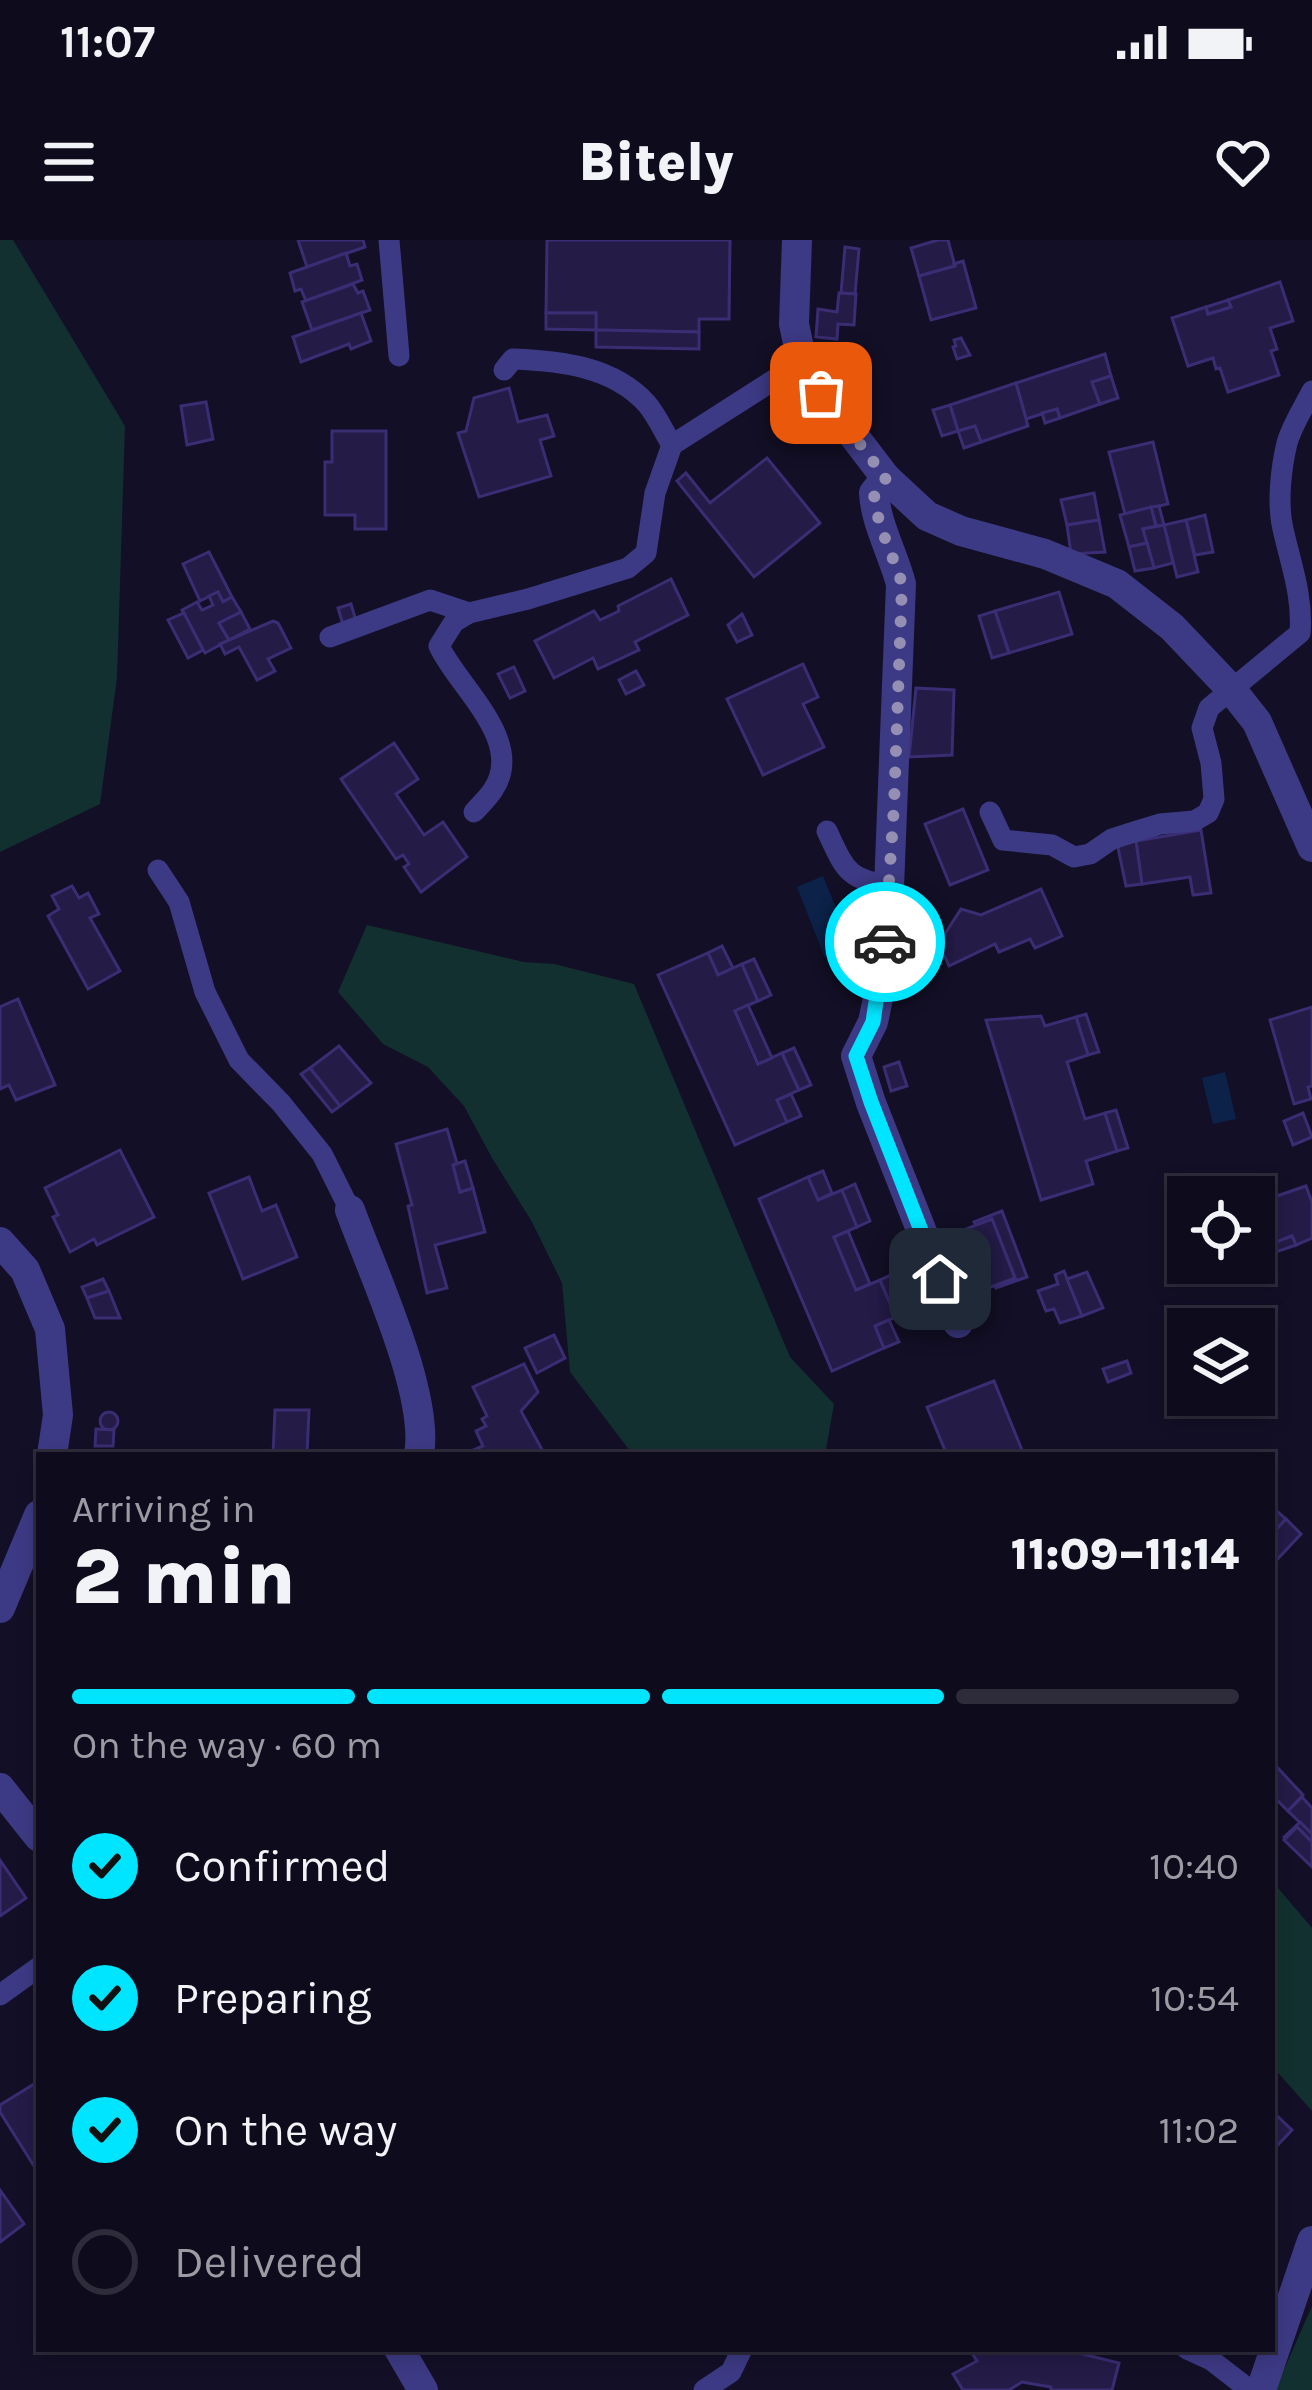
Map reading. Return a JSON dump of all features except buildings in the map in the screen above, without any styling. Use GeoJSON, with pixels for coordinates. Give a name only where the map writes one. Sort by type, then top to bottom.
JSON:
{"type":"FeatureCollection","features":[{"type":"Feature","properties":{"kind":"street"},"geometry":{"type":"LineString","coordinates":[[797,240],[794,325],[802,362],[886,478],[927,516],[961,531],[1045,554],[1117,584],[1172,627],[1257,722],[1312,848]]}},
{"type":"Feature","properties":{"kind":"street"},"geometry":{"type":"LineString","coordinates":[[886,478],[874,493],[875,513],[902,584],[890,885],[873,1022],[856,1056],[958,1323]]}},
{"type":"Feature","properties":{"kind":"street"},"geometry":{"type":"LineString","coordinates":[[350,1210],[409,1367],[422,1437],[419,1452]]}},
{"type":"Feature","properties":{"kind":"street"},"geometry":{"type":"LineString","coordinates":[[0,1242],[25,1270],[50,1329],[58,1415],[52,1452]]}},
{"type":"Feature","properties":{"kind":"street"},"geometry":{"type":"LineString","coordinates":[[0,1608],[36,1522]]}},
{"type":"Feature","properties":{"kind":"street"},"geometry":{"type":"LineString","coordinates":[[0,1788],[36,1834]]}},
{"type":"Feature","properties":{"kind":"street"},"geometry":{"type":"LineString","coordinates":[[1275,2349],[1312,2242]]}},
{"type":"Feature","properties":{"kind":"street"},"geometry":{"type":"LineString","coordinates":[[401,2352],[423,2390]]}},
{"type":"Feature","properties":{"kind":"street"},"geometry":{"type":"LineString","coordinates":[[1261,2390],[1274,2352]]}},
{"type":"Feature","properties":{"kind":"lane"},"geometry":{"type":"LineString","coordinates":[[389,240],[399,356]]}},
{"type":"Feature","properties":{"kind":"lane"},"geometry":{"type":"LineString","coordinates":[[504,370],[513,359],[569,364],[601,373],[629,386],[650,407],[672,446]]}},
{"type":"Feature","properties":{"kind":"lane"},"geometry":{"type":"LineString","coordinates":[[474,812],[496,787],[502,764],[500,739],[439,646],[454,622],[469,613],[628,568],[646,553],[655,493],[672,446],[802,362]]}},
{"type":"Feature","properties":{"kind":"lane"},"geometry":{"type":"LineString","coordinates":[[990,812],[1004,840],[1052,845],[1074,857],[1090,854],[1112,839],[1160,824],[1195,821],[1208,813],[1214,799],[1202,728],[1209,708],[1300,633],[1296,573],[1281,524],[1282,487],[1288,440],[1312,391]]}},
{"type":"Feature","properties":{"kind":"lane"},"geometry":{"type":"LineString","coordinates":[[330,637],[430,600],[469,613]]}},
{"type":"Feature","properties":{"kind":"lane"},"geometry":{"type":"LineString","coordinates":[[827,831],[845,870],[867,883],[890,885]]}},
{"type":"Feature","properties":{"kind":"lane"},"geometry":{"type":"LineString","coordinates":[[158,870],[178,902],[205,992],[239,1060],[281,1102],[322,1154],[350,1210]]}},
{"type":"Feature","properties":{"kind":"lane"},"geometry":{"type":"LineString","coordinates":[[0,1995],[36,1969]]}},
{"type":"Feature","properties":{"kind":"lane"},"geometry":{"type":"LineString","coordinates":[[704,2390],[731,2372],[741,2352]]}},
{"type":"Feature","properties":{"kind":"lane"},"geometry":{"type":"LineString","coordinates":[[1194,2352],[1250,2390]]}},
{"type":"Feature","properties":{"kind":"green space"},"geometry":{"type":"Polygon","coordinates":[[[0,240],[13,240],[125,426],[117,678],[100,804],[0,852],[0,240]]]}},
{"type":"Feature","properties":{"kind":"green space"},"geometry":{"type":"Polygon","coordinates":[[[367,925],[634,984],[790,1357],[834,1404],[826,1452],[631,1452],[570,1372],[562,1283],[464,1106],[428,1067],[383,1044],[338,992],[367,925]]]}},
{"type":"Feature","properties":{"kind":"green space"},"geometry":{"type":"Polygon","coordinates":[[[1275,1885],[1312,1928],[1312,2111],[1275,2069],[1275,1885]]]}},
{"type":"Feature","properties":{"kind":"green space"},"geometry":{"type":"Polygon","coordinates":[[[1312,2306],[1312,2390],[1275,2390],[1312,2306]]]}},
{"type":"Feature","properties":{"kind":"water"},"geometry":{"type":"Polygon","coordinates":[[[823,876],[852,947],[825,958],[797,887],[823,876]]]}},
{"type":"Feature","properties":{"kind":"water"},"geometry":{"type":"Polygon","coordinates":[[[1225,1072],[1236,1119],[1213,1124],[1202,1078],[1225,1072]]]}},
{"type":"Feature","properties":{"kind":"way so far"},"geometry":{"type":"LineString","coordinates":[[821,393],[886,478],[874,493],[875,513],[902,584],[885,942]]}},
{"type":"Feature","properties":{"kind":"route"},"geometry":{"type":"LineString","coordinates":[[885,942],[873,1022],[856,1056],[940,1279]]}}]}
